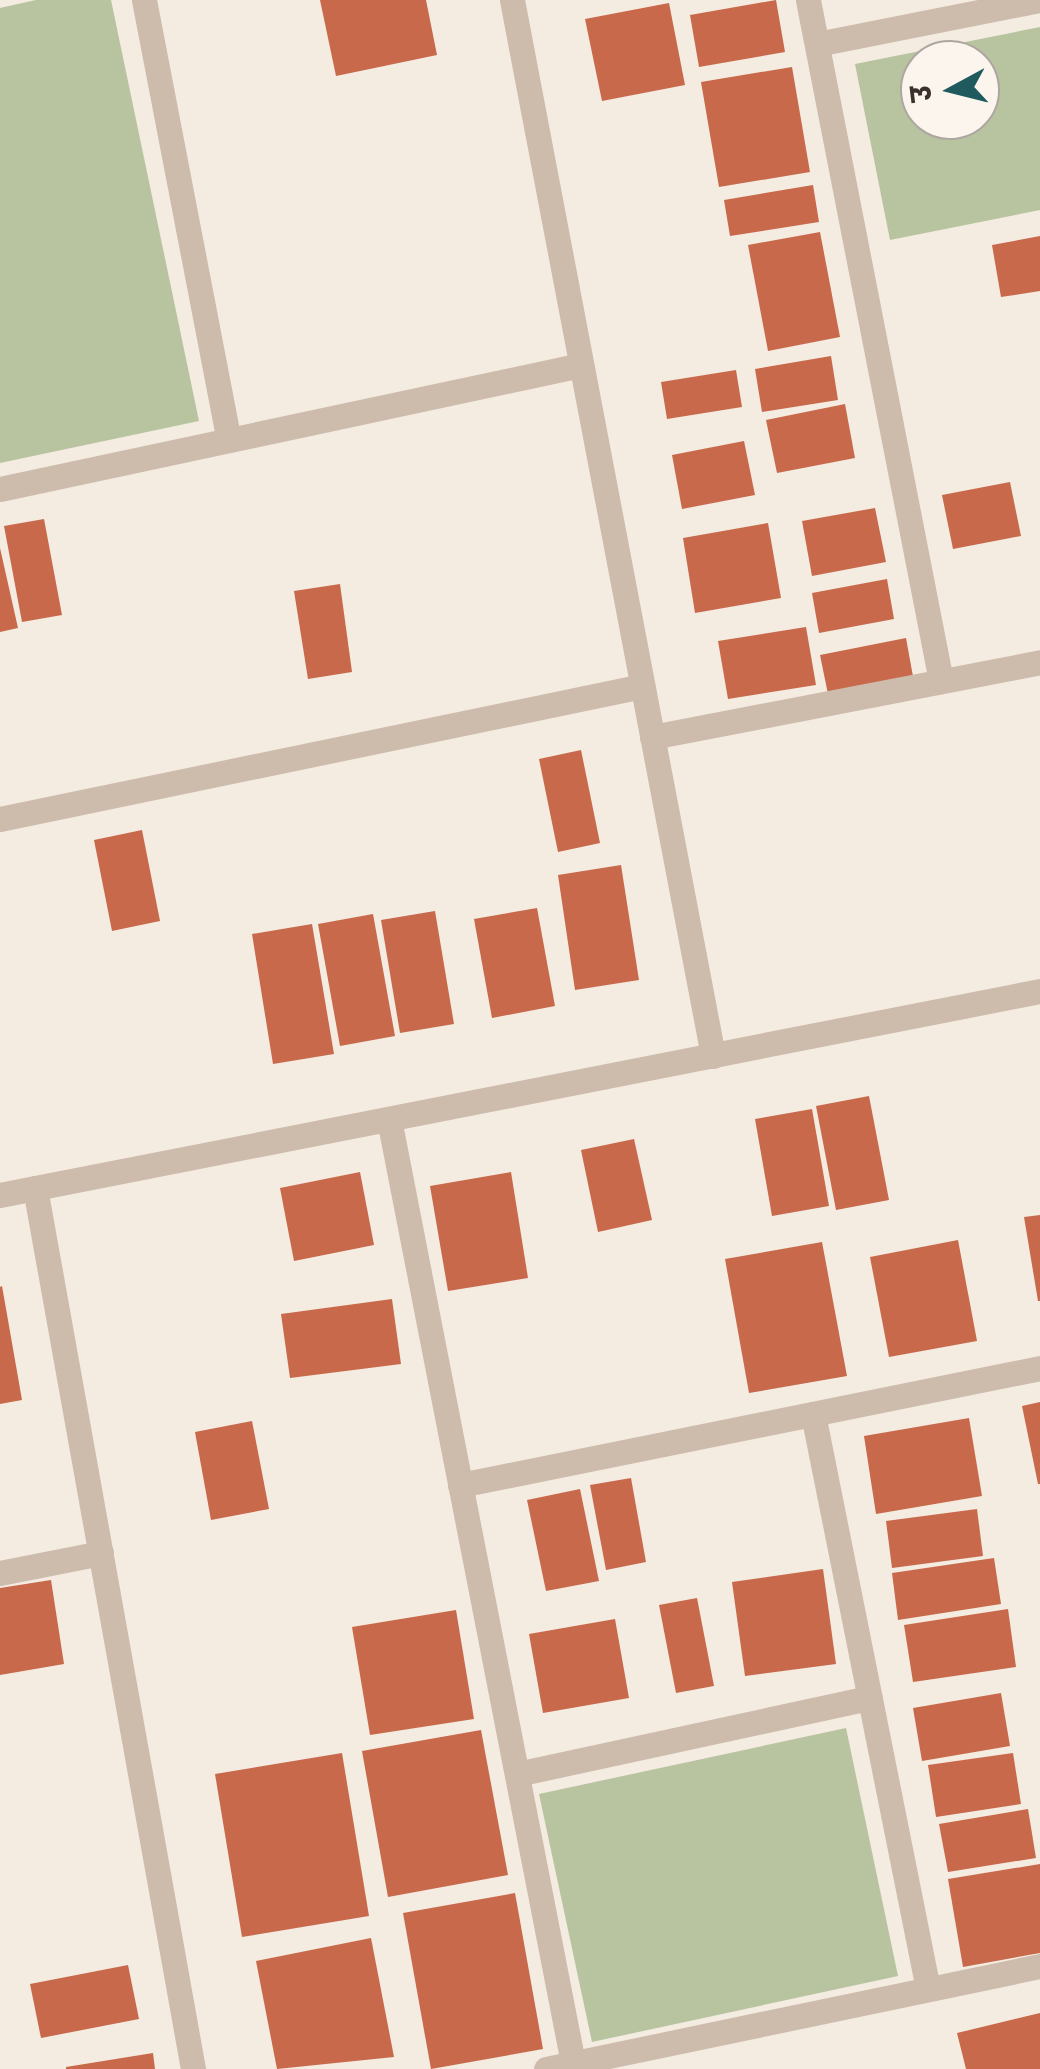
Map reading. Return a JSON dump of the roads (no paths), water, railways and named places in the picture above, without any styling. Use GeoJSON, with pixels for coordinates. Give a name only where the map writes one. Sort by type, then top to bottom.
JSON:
{"type":"FeatureCollection","features":[{"type":"Feature","properties":{"kind":"street"},"geometry":{"type":"LineString","coordinates":[[144,0],[229,440]]}},
{"type":"Feature","properties":{"kind":"street"},"geometry":{"type":"LineString","coordinates":[[512,0],[713,1056]]}},
{"type":"Feature","properties":{"kind":"street"},"geometry":{"type":"LineString","coordinates":[[808,0],[941,681]]}},
{"type":"Feature","properties":{"kind":"street"},"geometry":{"type":"LineString","coordinates":[[817,44],[1040,0]]}},
{"type":"Feature","properties":{"kind":"street"},"geometry":{"type":"LineString","coordinates":[[0,489],[582,365]]}},
{"type":"Feature","properties":{"kind":"street"},"geometry":{"type":"LineString","coordinates":[[652,738],[1040,662]]}},
{"type":"Feature","properties":{"kind":"street"},"geometry":{"type":"LineString","coordinates":[[0,819],[642,686]]}},
{"type":"Feature","properties":{"kind":"street"},"geometry":{"type":"LineString","coordinates":[[0,1195],[1040,991]]}},
{"type":"Feature","properties":{"kind":"street"},"geometry":{"type":"LineString","coordinates":[[389,1119],[573,2064]]}},
{"type":"Feature","properties":{"kind":"street"},"geometry":{"type":"LineString","coordinates":[[35,1188],[194,2069]]}},
{"type":"Feature","properties":{"kind":"street"},"geometry":{"type":"LineString","coordinates":[[460,1485],[1040,1368]]}},
{"type":"Feature","properties":{"kind":"street"},"geometry":{"type":"LineString","coordinates":[[813,1414],[928,1989]]}},
{"type":"Feature","properties":{"kind":"street"},"geometry":{"type":"LineString","coordinates":[[0,1573],[101,1553]]}},
{"type":"Feature","properties":{"kind":"street"},"geometry":{"type":"LineString","coordinates":[[516,1774],[870,1698]]}},
{"type":"Feature","properties":{"kind":"street"},"geometry":{"type":"LineString","coordinates":[[546,2069],[1040,1966]]}}]}
